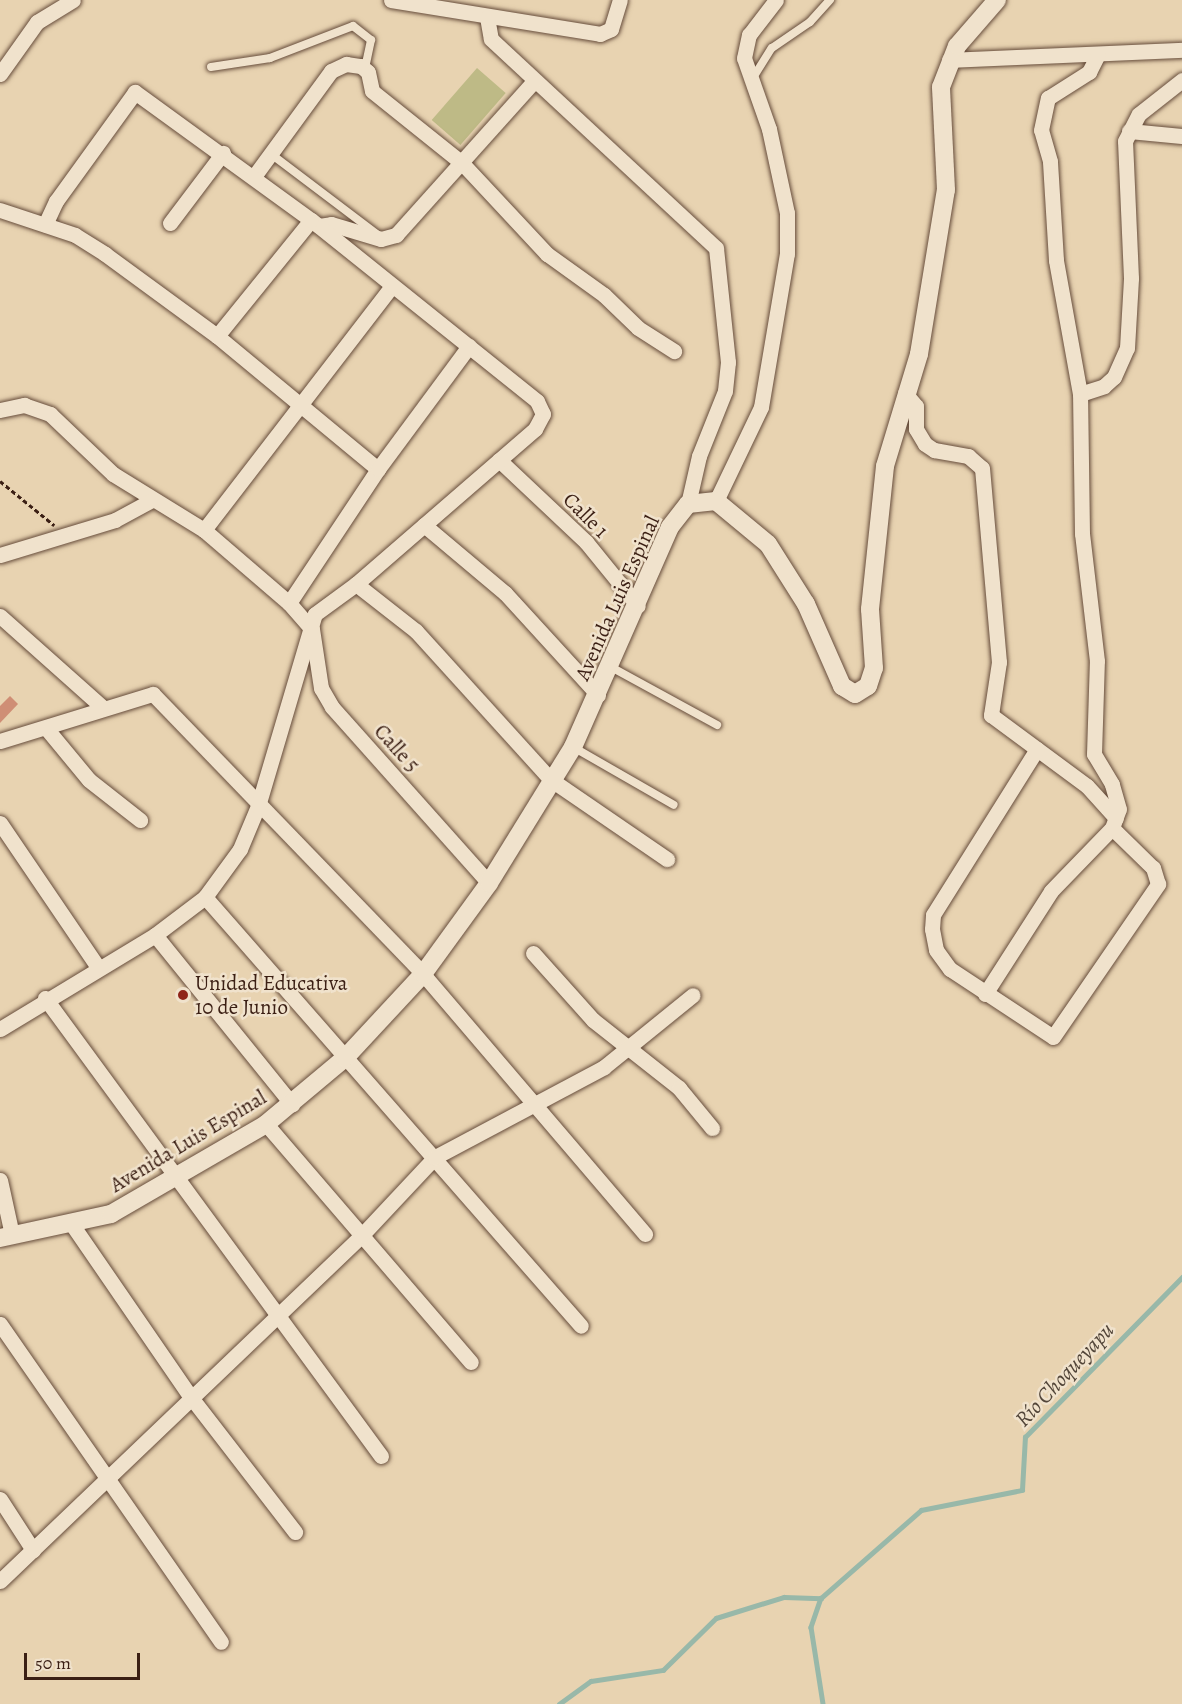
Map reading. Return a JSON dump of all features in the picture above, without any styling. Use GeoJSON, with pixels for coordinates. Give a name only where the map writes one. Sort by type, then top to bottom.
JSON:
{"type":"FeatureCollection","features":[{"type":"Feature","properties":{"kind":"street"},"geometry":{"type":"LineString","coordinates":[[0,74],[37,22],[73,0]]}},
{"type":"Feature","properties":{"kind":"street"},"geometry":{"type":"LineString","coordinates":[[392,0],[600,34],[611,29],[620,0]]}},
{"type":"Feature","properties":{"kind":"street"},"geometry":{"type":"LineString","coordinates":[[776,0],[745,47],[750,82],[769,129],[788,237],[761,407],[748,442],[716,501],[768,544],[806,604],[842,686],[861,693],[874,668],[870,609],[885,466],[905,393],[919,354],[946,190],[941,87],[949,60],[997,0]]}},
{"type":"Feature","properties":{"kind":"street"},"geometry":{"type":"LineString","coordinates":[[487,16],[491,39],[716,248],[728,362],[725,392],[699,456],[688,504]]}},
{"type":"Feature","properties":{"kind":"street"},"geometry":{"type":"LineString","coordinates":[[949,60],[1182,50]]}},
{"type":"Feature","properties":{"kind":"street"},"geometry":{"type":"LineString","coordinates":[[985,994],[1050,891],[1114,823],[1116,794],[1094,754],[1097,661],[1080,512],[1080,394],[1056,260],[1050,161],[1041,122],[1048,98],[1089,72],[1098,54]]}},
{"type":"Feature","properties":{"kind":"street"},"geometry":{"type":"LineString","coordinates":[[255,175],[331,71],[346,64],[365,69],[372,91],[462,164],[548,254],[604,296],[638,328],[674,351]]}},
{"type":"Feature","properties":{"kind":"street"},"geometry":{"type":"LineString","coordinates":[[1080,394],[1104,386],[1114,377],[1127,348],[1129,131],[1144,108],[1182,80]]}},
{"type":"Feature","properties":{"kind":"street"},"geometry":{"type":"LineString","coordinates":[[315,223],[331,224],[381,239],[396,236],[534,81]]}},
{"type":"Feature","properties":{"kind":"street"},"geometry":{"type":"LineString","coordinates":[[0,1029],[45,998],[155,935],[205,897],[240,849],[258,806],[309,623],[320,609],[356,584],[535,429],[543,414],[537,401],[255,175],[135,92],[56,201],[45,225]]}},
{"type":"Feature","properties":{"kind":"street"},"geometry":{"type":"LineString","coordinates":[[1129,131],[1182,136]]}},
{"type":"Feature","properties":{"kind":"street"},"geometry":{"type":"LineString","coordinates":[[170,223],[223,153]]}},
{"type":"Feature","properties":{"kind":"street"},"geometry":{"type":"LineString","coordinates":[[0,210],[75,235],[105,254],[217,336],[378,469]]}},
{"type":"Feature","properties":{"kind":"street"},"geometry":{"type":"LineString","coordinates":[[217,336],[315,223]]}},
{"type":"Feature","properties":{"kind":"street"},"geometry":{"type":"LineString","coordinates":[[204,530],[392,286]]}},
{"type":"Feature","properties":{"kind":"street"},"geometry":{"type":"LineString","coordinates":[[290,603],[378,469],[469,346]]}},
{"type":"Feature","properties":{"kind":"street"},"geometry":{"type":"LineString","coordinates":[[905,393],[916,406],[916,429],[925,444],[934,450],[968,456],[982,468],[999,662],[991,715],[1037,749],[1087,786],[1114,823],[1154,868],[1158,884],[1053,1037],[950,969],[936,950],[933,915],[1037,749]]}},
{"type":"Feature","properties":{"kind":"street"},"geometry":{"type":"LineString","coordinates":[[0,410],[35,406],[50,414],[113,474],[204,530],[290,603],[309,623]]}},
{"type":"Feature","properties":{"kind":"street","name":"Calle 1"},"geometry":{"type":"LineString","coordinates":[[499,460],[586,542],[638,606]]}},
{"type":"Feature","properties":{"kind":"street"},"geometry":{"type":"LineString","coordinates":[[0,555],[115,520],[152,500]]}},
{"type":"Feature","properties":{"kind":"street","name":"Avenida Luis Espinal"},"geometry":{"type":"LineString","coordinates":[[6,1237],[111,1214],[266,1124],[345,1058],[423,974],[489,883],[550,779],[573,747],[611,668],[670,527],[688,504],[716,501]]}},
{"type":"Feature","properties":{"kind":"street"},"geometry":{"type":"LineString","coordinates":[[424,525],[505,593],[598,695]]}},
{"type":"Feature","properties":{"kind":"street"},"geometry":{"type":"LineString","coordinates":[[356,584],[416,631],[550,779],[667,859]]}},
{"type":"Feature","properties":{"kind":"street"},"geometry":{"type":"LineString","coordinates":[[0,616],[102,707]]}},
{"type":"Feature","properties":{"kind":"street","name":"Calle 5"},"geometry":{"type":"LineString","coordinates":[[309,623],[321,687],[332,707],[489,883]]}},
{"type":"Feature","properties":{"kind":"street"},"geometry":{"type":"LineString","coordinates":[[0,741],[46,728],[102,707],[153,694],[258,806],[423,974],[532,1106],[645,1234]]}},
{"type":"Feature","properties":{"kind":"street"},"geometry":{"type":"LineString","coordinates":[[46,728],[89,780],[140,820]]}},
{"type":"Feature","properties":{"kind":"street"},"geometry":{"type":"LineString","coordinates":[[0,823],[98,967]]}},
{"type":"Feature","properties":{"kind":"street"},"geometry":{"type":"LineString","coordinates":[[205,897],[581,1326]]}},
{"type":"Feature","properties":{"kind":"street"},"geometry":{"type":"LineString","coordinates":[[155,935],[292,1104]]}},
{"type":"Feature","properties":{"kind":"street"},"geometry":{"type":"LineString","coordinates":[[533,952],[593,1020],[679,1088],[712,1128]]}},
{"type":"Feature","properties":{"kind":"street"},"geometry":{"type":"LineString","coordinates":[[0,1581],[190,1396],[362,1235],[435,1157],[604,1067],[693,995]]}},
{"type":"Feature","properties":{"kind":"street"},"geometry":{"type":"LineString","coordinates":[[45,998],[180,1176],[278,1316],[381,1456]]}},
{"type":"Feature","properties":{"kind":"street"},"geometry":{"type":"LineString","coordinates":[[266,1124],[471,1362]]}},
{"type":"Feature","properties":{"kind":"street"},"geometry":{"type":"LineString","coordinates":[[0,1180],[6,1237]]}},
{"type":"Feature","properties":{"kind":"street"},"geometry":{"type":"LineString","coordinates":[[71,1223],[190,1396],[295,1532]]}},
{"type":"Feature","properties":{"kind":"street"},"geometry":{"type":"LineString","coordinates":[[0,1324],[221,1642]]}},
{"type":"Feature","properties":{"kind":"street"},"geometry":{"type":"LineString","coordinates":[[0,1499],[33,1550]]}},
{"type":"Feature","properties":{"kind":"lane"},"geometry":{"type":"LineString","coordinates":[[750,82],[772,48],[810,22],[830,0]]}},
{"type":"Feature","properties":{"kind":"lane"},"geometry":{"type":"LineString","coordinates":[[211,67],[270,58],[353,26],[370,40],[365,69]]}},
{"type":"Feature","properties":{"kind":"lane"},"geometry":{"type":"LineString","coordinates":[[271,154],[381,239]]}},
{"type":"Feature","properties":{"kind":"lane"},"geometry":{"type":"LineString","coordinates":[[611,668],[717,725]]}},
{"type":"Feature","properties":{"kind":"lane"},"geometry":{"type":"LineString","coordinates":[[573,747],[674,805]]}},
{"type":"Feature","properties":{"kind":"path"},"geometry":{"type":"LineString","coordinates":[[0,481],[67,535]]}},
{"type":"Feature","properties":{"kind":"shaded area"},"geometry":{"type":"Polygon","coordinates":[[[477,68],[506,93],[460,145],[432,120],[477,68]]]}},
{"type":"Feature","properties":{"kind":"building"},"geometry":{"type":"Polygon","coordinates":[[[10,696],[18,704],[0,723],[0,706],[10,696]]]}},
{"type":"Feature","properties":{"kind":"waterway","name":"Río Choqueyapu"},"geometry":{"type":"LineString","coordinates":[[559,1704],[591,1681],[663,1670],[716,1618],[784,1597],[821,1598],[921,1510],[1022,1490],[1025,1437],[1182,1277]]}},
{"type":"Feature","properties":{"kind":"waterway"},"geometry":{"type":"LineString","coordinates":[[821,1598],[811,1627],[823,1704]]}},
{"type":"Feature","properties":{"kind":"place","name":"Unidad Educativa 10 de Junio"},"geometry":{"type":"Point","coordinates":[183,995]}}]}
